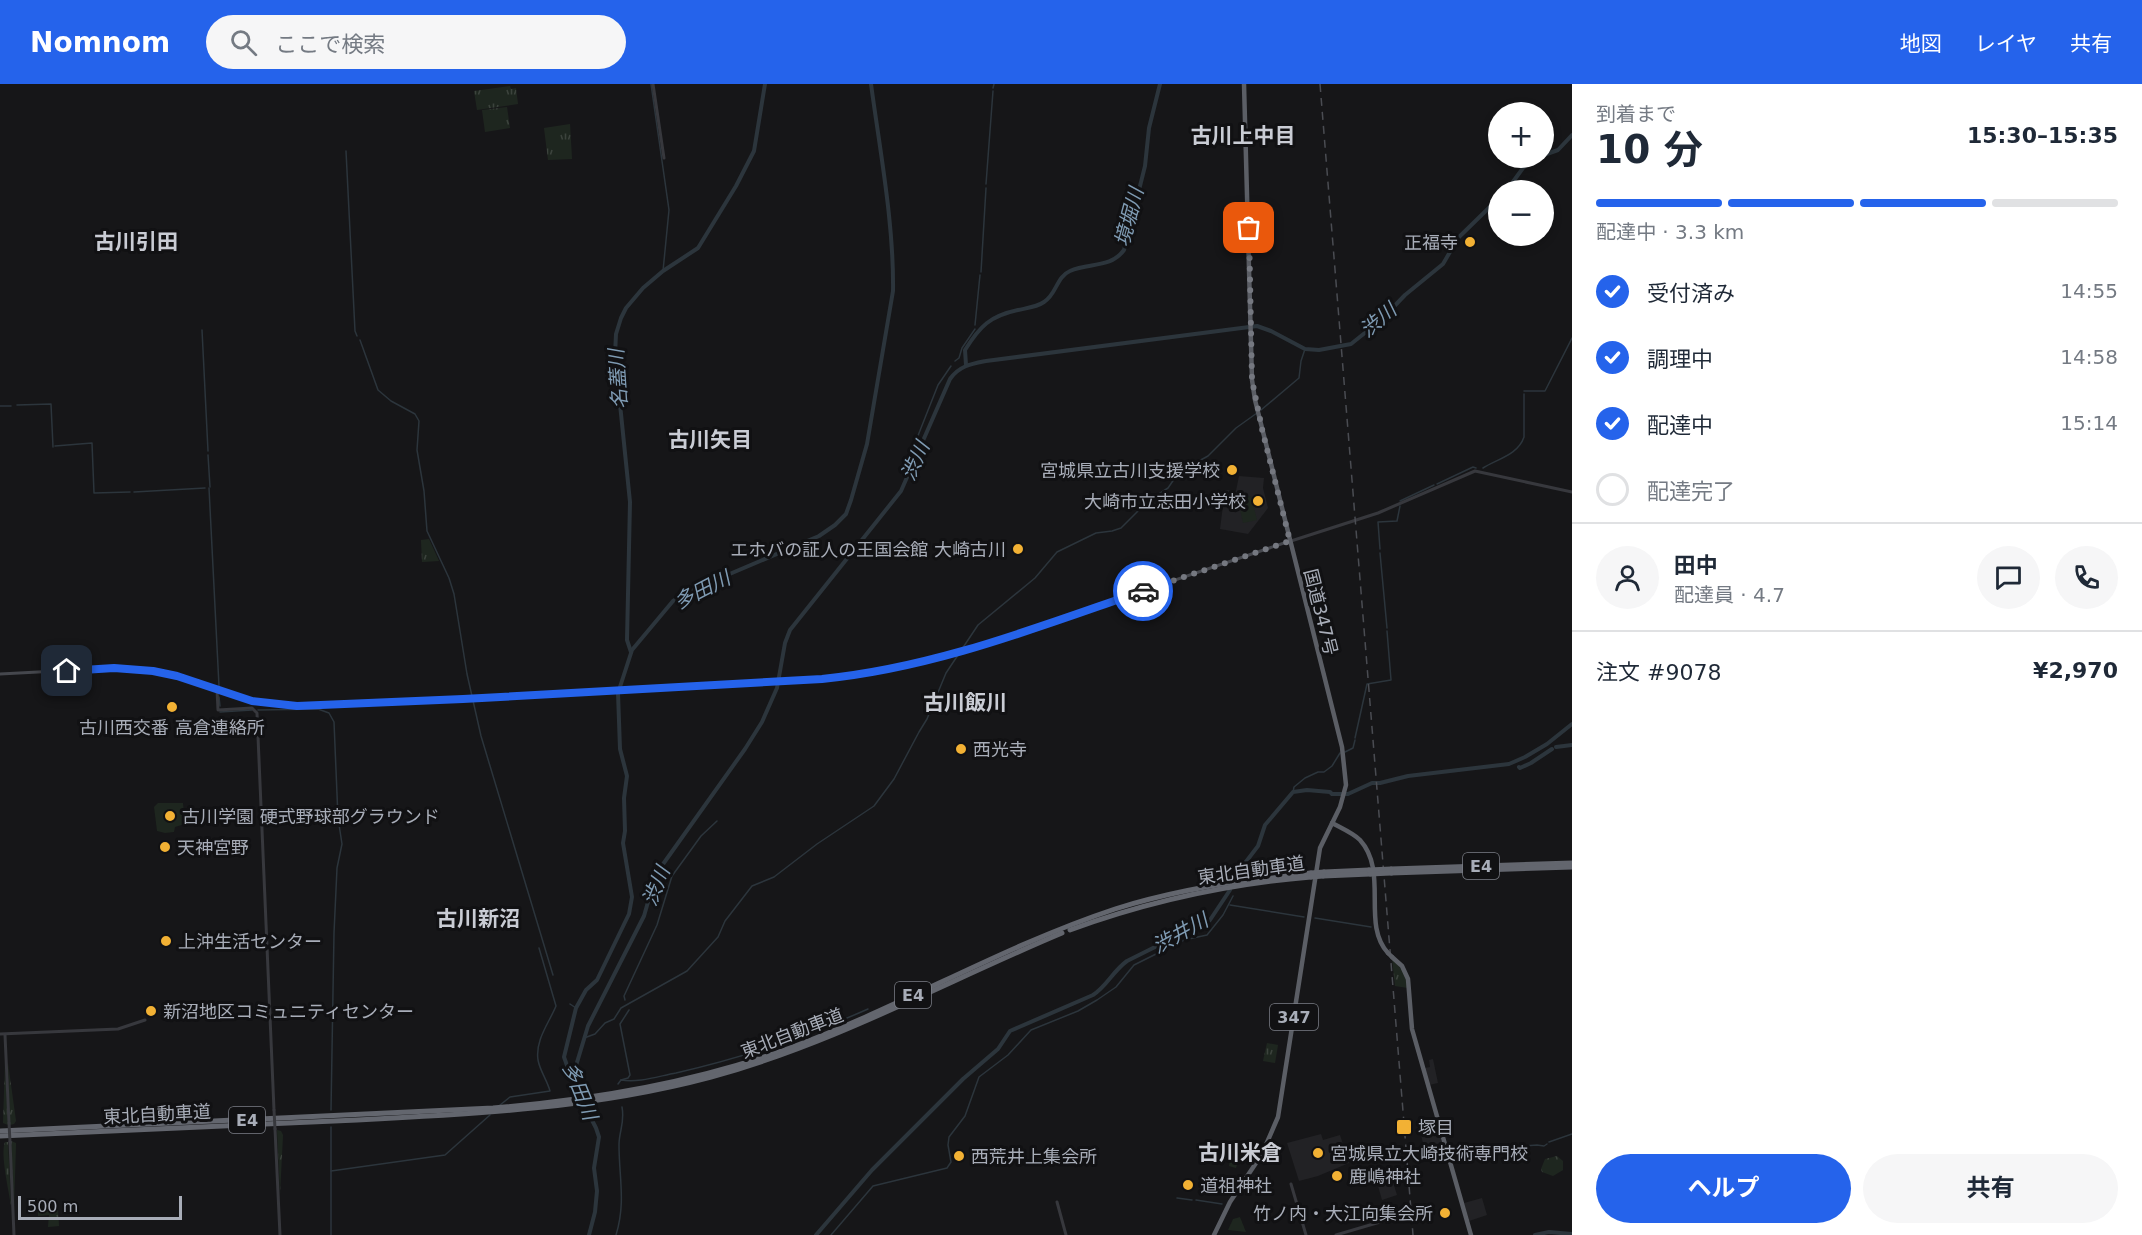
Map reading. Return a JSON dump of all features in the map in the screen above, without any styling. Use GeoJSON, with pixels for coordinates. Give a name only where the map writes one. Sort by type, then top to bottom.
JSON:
{"type":"FeatureCollection","features":[{"type":"Feature","properties":{"kind":"highway","name":"国道347号"},"geometry":{"type":"LineString","coordinates":[[1213,1235],[1217,1220],[1262,1154],[1278,1117],[1319,856],[1323,840],[1344,794],[1346,773],[1252,380],[1244,84]]}},
{"type":"Feature","properties":{"kind":"highway"},"geometry":{"type":"LineString","coordinates":[[1332,823],[1357,837],[1366,848],[1376,888],[1377,934],[1382,946],[1404,970],[1408,979],[1412,1029],[1471,1235]]}},
{"type":"Feature","properties":{"kind":"highway","name":"東北自動車道"},"geometry":{"type":"LineString","coordinates":[[0,1131],[502,1112],[659,1090],[712,1077],[792,1051],[1062,933],[1131,909],[1219,886],[1323,874],[1572,865]]}},
{"type":"Feature","properties":{"kind":"highway","name":"東北自動車道"},"geometry":{"type":"LineString","coordinates":[[0,1136],[490,1111],[507,1107],[570,1103]]}},
{"type":"Feature","properties":{"kind":"main road"},"geometry":{"type":"LineString","coordinates":[[0,674],[114,668],[140,669],[177,676],[261,703],[297,706],[469,699],[822,679],[877,672],[960,653],[1290,541]]}},
{"type":"Feature","properties":{"kind":"street"},"geometry":{"type":"LineString","coordinates":[[653,84],[664,158]]}},
{"type":"Feature","properties":{"kind":"street"},"geometry":{"type":"LineString","coordinates":[[1290,541],[1378,513],[1475,471],[1572,492]]}},
{"type":"Feature","properties":{"kind":"street"},"geometry":{"type":"LineString","coordinates":[[217,690],[218,710],[252,708],[257,713],[280,1235]]}},
{"type":"Feature","properties":{"kind":"street"},"geometry":{"type":"LineString","coordinates":[[0,1034],[118,1029],[145,1020]]}},
{"type":"Feature","properties":{"kind":"street"},"geometry":{"type":"LineString","coordinates":[[5,1034],[14,1235]]}},
{"type":"Feature","properties":{"kind":"street"},"geometry":{"type":"LineString","coordinates":[[1291,1184],[1305,1235]]}},
{"type":"Feature","properties":{"kind":"street"},"geometry":{"type":"LineString","coordinates":[[1057,1202],[1066,1235]]}},
{"type":"Feature","properties":{"kind":"street"},"geometry":{"type":"LineString","coordinates":[[1336,1235],[1404,1215]]}},
{"type":"Feature","properties":{"kind":"shaded area","name":"大崎市立志田小学校"},"geometry":{"type":"Polygon","coordinates":[[[1239,476],[1264,478],[1263,488],[1268,508],[1248,534],[1220,529],[1225,490],[1236,491],[1239,476]]]}},
{"type":"Feature","properties":{"kind":"shaded area"},"geometry":{"type":"Polygon","coordinates":[[[1433,1059],[1438,1083],[1429,1085],[1425,1068],[1430,1067],[1429,1060],[1433,1059]]]}},
{"type":"Feature","properties":{"kind":"shaded area"},"geometry":{"type":"Polygon","coordinates":[[[1437,1125],[1445,1152],[1425,1152],[1420,1130],[1437,1125]]]}},
{"type":"Feature","properties":{"kind":"shaded area","name":"宮城県立大崎技術専門校"},"geometry":{"type":"Polygon","coordinates":[[[1321,1134],[1323,1140],[1340,1135],[1349,1163],[1299,1181],[1287,1143],[1321,1134]]]}},
{"type":"Feature","properties":{"kind":"shaded area"},"geometry":{"type":"Polygon","coordinates":[[[1393,1182],[1397,1195],[1382,1200],[1378,1186],[1393,1182]]]}},
{"type":"Feature","properties":{"kind":"shaded area"},"geometry":{"type":"Polygon","coordinates":[[[1482,1198],[1487,1215],[1469,1221],[1464,1203],[1482,1198]]]}},
{"type":"Feature","properties":{"kind":"green space"},"geometry":{"type":"Polygon","coordinates":[[[510,86],[511,89],[516,88],[518,104],[477,110],[474,91],[510,86]]]}},
{"type":"Feature","properties":{"kind":"green space"},"geometry":{"type":"Polygon","coordinates":[[[507,107],[510,128],[485,132],[482,110],[507,107]]]}},
{"type":"Feature","properties":{"kind":"green space"},"geometry":{"type":"Polygon","coordinates":[[[570,124],[572,159],[548,160],[544,128],[570,124]]]}},
{"type":"Feature","properties":{"kind":"green space"},"geometry":{"type":"Polygon","coordinates":[[[1251,496],[1257,520],[1243,523],[1238,499],[1251,496]]]}},
{"type":"Feature","properties":{"kind":"green space"},"geometry":{"type":"Polygon","coordinates":[[[429,539],[439,561],[422,562],[421,540],[429,539]]]}},
{"type":"Feature","properties":{"kind":"green space","name":"古川学園 硬式野球部グラウンド"},"geometry":{"type":"Polygon","coordinates":[[[158,803],[183,803],[185,824],[175,827],[174,832],[157,831],[154,807],[158,803]]]}},
{"type":"Feature","properties":{"kind":"green space"},"geometry":{"type":"Polygon","coordinates":[[[1392,958],[1405,974],[1408,988],[1395,986],[1392,958]]]}},
{"type":"Feature","properties":{"kind":"green space"},"geometry":{"type":"Polygon","coordinates":[[[1267,1043],[1278,1045],[1275,1063],[1263,1061],[1267,1043]]]}},
{"type":"Feature","properties":{"kind":"green space"},"geometry":{"type":"Polygon","coordinates":[[[5,1062],[8,1125],[3,1123],[5,1062]]]}},
{"type":"Feature","properties":{"kind":"green space"},"geometry":{"type":"Polygon","coordinates":[[[8,1063],[16,1121],[10,1125],[8,1063]]]}},
{"type":"Feature","properties":{"kind":"green space"},"geometry":{"type":"Polygon","coordinates":[[[277,1130],[283,1135],[280,1194],[277,1130]]]}},
{"type":"Feature","properties":{"kind":"green space"},"geometry":{"type":"Polygon","coordinates":[[[11,1141],[16,1143],[14,1207],[11,1141]]]}},
{"type":"Feature","properties":{"kind":"green space"},"geometry":{"type":"Polygon","coordinates":[[[5,1142],[8,1142],[11,1206],[4,1164],[5,1142]]]}},
{"type":"Feature","properties":{"kind":"green space"},"geometry":{"type":"Polygon","coordinates":[[[1247,1146],[1245,1162],[1238,1161],[1236,1168],[1229,1166],[1230,1161],[1223,1159],[1223,1152],[1247,1146]]]}},
{"type":"Feature","properties":{"kind":"green space"},"geometry":{"type":"Polygon","coordinates":[[[1557,1156],[1563,1161],[1563,1170],[1553,1176],[1542,1172],[1545,1159],[1557,1156]]]}},
{"type":"Feature","properties":{"kind":"green space"},"geometry":{"type":"Polygon","coordinates":[[[58,1210],[59,1226],[48,1227],[49,1215],[38,1216],[38,1211],[58,1210]]]}},
{"type":"Feature","properties":{"kind":"green space"},"geometry":{"type":"Polygon","coordinates":[[[1240,1217],[1246,1232],[1228,1230],[1233,1219],[1240,1217]]]}},
{"type":"Feature","properties":{"kind":"waterway"},"geometry":{"type":"LineString","coordinates":[[651,84],[669,210],[663,271]]}},
{"type":"Feature","properties":{"kind":"waterway","name":"名蓋川"},"geometry":{"type":"LineString","coordinates":[[631,652],[627,640],[630,502],[615,355],[616,334],[626,308],[643,288],[663,271],[698,248],[736,186],[754,151],[765,84]]}},
{"type":"Feature","properties":{"kind":"waterway","name":"多田川"},"geometry":{"type":"LineString","coordinates":[[589,1235],[595,1212],[597,1191],[594,1168],[599,1137],[574,1085],[564,1057],[576,1008],[586,990],[597,980],[629,914],[632,897],[623,843],[627,776],[620,749],[618,693],[632,650],[673,601],[692,590],[819,536],[846,514],[867,444],[893,291],[889,214],[871,84]]}},
{"type":"Feature","properties":{"kind":"waterway"},"geometry":{"type":"LineString","coordinates":[[993,88],[994,84]]}},
{"type":"Feature","properties":{"kind":"waterway","name":"境堀川"},"geometry":{"type":"LineString","coordinates":[[966,365],[965,350],[987,323],[1008,312],[1041,304],[1052,295],[1065,274],[1077,268],[1106,263],[1124,250],[1145,166],[1149,128],[1160,84]]}},
{"type":"Feature","properties":{"kind":"waterway"},"geometry":{"type":"LineString","coordinates":[[986,184],[993,91]]}},
{"type":"Feature","properties":{"kind":"waterway","name":"渋川"},"geometry":{"type":"LineString","coordinates":[[1554,151],[1572,135]]}},
{"type":"Feature","properties":{"kind":"waterway"},"geometry":{"type":"LineString","coordinates":[[346,151],[357,336]]}},
{"type":"Feature","properties":{"kind":"waterway","name":"渋川"},"geometry":{"type":"LineString","coordinates":[[1514,180],[1523,168]]}},
{"type":"Feature","properties":{"kind":"waterway"},"geometry":{"type":"LineString","coordinates":[[981,272],[986,188]]}},
{"type":"Feature","properties":{"kind":"waterway","name":"渋川"},"geometry":{"type":"LineString","coordinates":[[570,1075],[575,1069],[588,1026],[644,916],[656,874],[762,722],[777,688],[785,643],[790,630],[901,491],[950,379],[957,371],[986,361],[1257,326],[1305,349],[1319,350],[1351,344],[1443,264],[1458,238],[1488,209]]}},
{"type":"Feature","properties":{"kind":"waterway"},"geometry":{"type":"LineString","coordinates":[[975,325],[980,275]]}},
{"type":"Feature","properties":{"kind":"waterway","name":"境堀川"},"geometry":{"type":"LineString","coordinates":[[955,361],[959,358],[962,348],[975,329]]}},
{"type":"Feature","properties":{"kind":"waterway"},"geometry":{"type":"LineString","coordinates":[[202,330],[208,451]]}},
{"type":"Feature","properties":{"kind":"waterway"},"geometry":{"type":"LineString","coordinates":[[1524,391],[1545,391],[1572,338]]}},
{"type":"Feature","properties":{"kind":"waterway"},"geometry":{"type":"LineString","coordinates":[[360,340],[378,390],[391,401],[415,414],[419,421],[417,450],[424,491],[427,531],[454,594],[467,674],[481,736],[553,975]]}},
{"type":"Feature","properties":{"kind":"waterway"},"geometry":{"type":"LineString","coordinates":[[1261,410],[1299,378],[1305,349]]}},
{"type":"Feature","properties":{"kind":"waterway"},"geometry":{"type":"LineString","coordinates":[[904,471],[938,385],[951,366]]}},
{"type":"Feature","properties":{"kind":"waterway"},"geometry":{"type":"LineString","coordinates":[[1483,468],[1506,456],[1521,443],[1524,437],[1524,394]]}},
{"type":"Feature","properties":{"kind":"waterway"},"geometry":{"type":"LineString","coordinates":[[17,405],[51,404],[53,447]]}},
{"type":"Feature","properties":{"kind":"waterway"},"geometry":{"type":"LineString","coordinates":[[0,406],[11,406]]}},
{"type":"Feature","properties":{"kind":"waterway"},"geometry":{"type":"LineString","coordinates":[[584,1038],[595,1034],[605,1023],[614,1019],[621,1008],[687,971],[718,937],[725,921],[752,886],[774,877],[817,844],[874,806],[894,779],[927,719],[946,673],[978,625],[1035,578],[1057,552],[1096,533],[1121,528],[1148,501],[1168,488],[1179,472],[1208,456],[1236,428],[1257,413]]}},
{"type":"Feature","properties":{"kind":"waterway"},"geometry":{"type":"LineString","coordinates":[[55,446],[92,443],[94,493],[130,492]]}},
{"type":"Feature","properties":{"kind":"waterway"},"geometry":{"type":"LineString","coordinates":[[208,455],[210,487]]}},
{"type":"Feature","properties":{"kind":"waterway"},"geometry":{"type":"LineString","coordinates":[[1437,484],[1473,467],[1476,468]]}},
{"type":"Feature","properties":{"kind":"waterway"},"geometry":{"type":"LineString","coordinates":[[1400,501],[1434,485]]}},
{"type":"Feature","properties":{"kind":"waterway"},"geometry":{"type":"LineString","coordinates":[[134,492],[205,488]]}},
{"type":"Feature","properties":{"kind":"waterway"},"geometry":{"type":"LineString","coordinates":[[209,488],[219,686]]}},
{"type":"Feature","properties":{"kind":"waterway"},"geometry":{"type":"LineString","coordinates":[[1380,549],[1378,522],[1397,521],[1400,506]]}},
{"type":"Feature","properties":{"kind":"waterway"},"geometry":{"type":"LineString","coordinates":[[1380,553],[1387,628]]}},
{"type":"Feature","properties":{"kind":"waterway"},"geometry":{"type":"LineString","coordinates":[[1355,738],[1367,684],[1391,680],[1387,631]]}},
{"type":"Feature","properties":{"kind":"waterway"},"geometry":{"type":"LineString","coordinates":[[219,697],[220,706]]}},
{"type":"Feature","properties":{"kind":"waterway"},"geometry":{"type":"LineString","coordinates":[[258,710],[318,709],[329,713],[334,722],[338,818],[342,844],[337,868],[334,933],[331,1110]]}},
{"type":"Feature","properties":{"kind":"waterway"},"geometry":{"type":"LineString","coordinates":[[220,712],[252,710]]}},
{"type":"Feature","properties":{"kind":"waterway","name":"渋井川"},"geometry":{"type":"LineString","coordinates":[[816,1235],[872,1170],[963,1079],[998,1049],[1010,1031],[1093,995],[1127,961],[1203,926],[1210,920],[1230,890],[1232,880],[1258,846],[1265,825],[1293,792],[1307,790],[1348,794],[1372,783],[1408,776],[1509,764],[1547,744],[1572,724]]}},
{"type":"Feature","properties":{"kind":"waterway"},"geometry":{"type":"LineString","coordinates":[[1345,752],[1353,748],[1355,740]]}},
{"type":"Feature","properties":{"kind":"waterway"},"geometry":{"type":"LineString","coordinates":[[1556,747],[1572,745]]}},
{"type":"Feature","properties":{"kind":"waterway"},"geometry":{"type":"LineString","coordinates":[[1519,767],[1531,763],[1552,749]]}},
{"type":"Feature","properties":{"kind":"waterway"},"geometry":{"type":"LineString","coordinates":[[1293,792],[1294,787],[1305,778],[1318,772],[1324,772],[1332,766],[1340,753]]}},
{"type":"Feature","properties":{"kind":"waterway"},"geometry":{"type":"LineString","coordinates":[[625,1000],[624,996],[657,925],[672,876],[701,836],[717,821]]}},
{"type":"Feature","properties":{"kind":"waterway"},"geometry":{"type":"LineString","coordinates":[[831,1235],[873,1186],[947,1168],[951,1162],[949,1137],[965,1116],[979,1077],[1008,1055],[1031,1030],[1078,1011],[1097,1000],[1116,987],[1134,965],[1184,940],[1207,935],[1223,915],[1233,896]]}},
{"type":"Feature","properties":{"kind":"waterway"},"geometry":{"type":"LineString","coordinates":[[1230,905],[1304,917]]}},
{"type":"Feature","properties":{"kind":"waterway"},"geometry":{"type":"LineString","coordinates":[[1315,918],[1371,927]]}},
{"type":"Feature","properties":{"kind":"waterway"},"geometry":{"type":"LineString","coordinates":[[500,1105],[510,1097],[550,1091],[539,1064],[538,1053],[541,1039],[556,1006],[539,948]]}},
{"type":"Feature","properties":{"kind":"waterway","name":"多田川"},"geometry":{"type":"LineString","coordinates":[[570,1004],[576,1008]]}},
{"type":"Feature","properties":{"kind":"waterway"},"geometry":{"type":"LineString","coordinates":[[618,1084],[621,1080],[635,1081],[656,1077],[750,1053],[868,1009]]}},
{"type":"Feature","properties":{"kind":"waterway"},"geometry":{"type":"LineString","coordinates":[[621,1080],[630,1075],[620,1024],[629,1010]]}},
{"type":"Feature","properties":{"kind":"waterway"},"geometry":{"type":"LineString","coordinates":[[616,1235],[621,1212],[619,1145],[623,1118],[622,1107]]}},
{"type":"Feature","properties":{"kind":"waterway"},"geometry":{"type":"LineString","coordinates":[[331,1171],[445,1155],[490,1115]]}},
{"type":"Feature","properties":{"kind":"waterway"},"geometry":{"type":"LineString","coordinates":[[331,1127],[331,1235]]}},
{"type":"Feature","properties":{"kind":"waterway"},"geometry":{"type":"LineString","coordinates":[[1549,1142],[1572,1134]]}},
{"type":"Feature","properties":{"kind":"waterway"},"geometry":{"type":"LineString","coordinates":[[1510,1147],[1547,1144]]}},
{"type":"Feature","properties":{"kind":"waterway"},"geometry":{"type":"LineString","coordinates":[[1496,1148],[1508,1147]]}},
{"type":"Feature","properties":{"kind":"waterway"},"geometry":{"type":"LineString","coordinates":[[1450,1152],[1494,1148]]}},
{"type":"Feature","properties":{"kind":"waterway"},"geometry":{"type":"LineString","coordinates":[[1411,1152],[1440,1152]]}},
{"type":"Feature","properties":{"kind":"waterway"},"geometry":{"type":"LineString","coordinates":[[1377,1156],[1403,1153]]}},
{"type":"Feature","properties":{"kind":"waterway"},"geometry":{"type":"LineString","coordinates":[[1370,1157],[1375,1156]]}},
{"type":"Feature","properties":{"kind":"waterway"},"geometry":{"type":"LineString","coordinates":[[1364,1159],[1368,1158]]}},
{"type":"Feature","properties":{"kind":"waterway"},"geometry":{"type":"LineString","coordinates":[[1353,1162],[1362,1159]]}},
{"type":"Feature","properties":{"kind":"waterway"},"geometry":{"type":"LineString","coordinates":[[1251,1182],[1259,1185]]}},
{"type":"Feature","properties":{"kind":"waterway"},"geometry":{"type":"LineString","coordinates":[[1177,1198],[1192,1200]]}},
{"type":"Feature","properties":{"kind":"waterway"},"geometry":{"type":"LineString","coordinates":[[1196,1200],[1222,1204]]}},
{"type":"Feature","properties":{"kind":"waterway"},"geometry":{"type":"LineString","coordinates":[[1535,1235],[1549,1232],[1572,1234]]}},
{"type":"Feature","properties":{"kind":"railway"},"geometry":{"type":"LineString","coordinates":[[1320,84],[1413,1235]]}},
{"type":"Feature","properties":{"kind":"way so far"},"geometry":{"type":"LineString","coordinates":[[1143,591],[1290,541],[1252,380],[1249,228]]}},
{"type":"Feature","properties":{"kind":"place","name":"正福寺"},"geometry":{"type":"Point","coordinates":[1470,242]}},
{"type":"Feature","properties":{"kind":"place","name":"宮城県立古川支援学校"},"geometry":{"type":"Point","coordinates":[1232,470]}},
{"type":"Feature","properties":{"kind":"place","name":"大崎市立志田小学校"},"geometry":{"type":"Point","coordinates":[1258,501]}},
{"type":"Feature","properties":{"kind":"place","name":"エホバの証人の王国会館 大崎古川"},"geometry":{"type":"Point","coordinates":[1018,549]}},
{"type":"Feature","properties":{"kind":"place","name":"古川西交番 高倉連絡所"},"geometry":{"type":"Point","coordinates":[172,707]}},
{"type":"Feature","properties":{"kind":"place","name":"西光寺"},"geometry":{"type":"Point","coordinates":[961,749]}},
{"type":"Feature","properties":{"kind":"place","name":"古川学園 硬式野球部グラウンド"},"geometry":{"type":"Point","coordinates":[170,816]}},
{"type":"Feature","properties":{"kind":"place","name":"天神宮野"},"geometry":{"type":"Point","coordinates":[165,847]}},
{"type":"Feature","properties":{"kind":"place","name":"上沖生活センター"},"geometry":{"type":"Point","coordinates":[166,941]}},
{"type":"Feature","properties":{"kind":"place","name":"新沼地区コミュニティセンター"},"geometry":{"type":"Point","coordinates":[151,1011]}},
{"type":"Feature","properties":{"kind":"place","name":"塚目"},"geometry":{"type":"Point","coordinates":[1404,1127]}},
{"type":"Feature","properties":{"kind":"place","name":"宮城県立大崎技術専門校"},"geometry":{"type":"Point","coordinates":[1318,1153]}},
{"type":"Feature","properties":{"kind":"place","name":"西荒井上集会所"},"geometry":{"type":"Point","coordinates":[959,1156]}},
{"type":"Feature","properties":{"kind":"place","name":"鹿嶋神社"},"geometry":{"type":"Point","coordinates":[1337,1176]}},
{"type":"Feature","properties":{"kind":"place","name":"道祖神社"},"geometry":{"type":"Point","coordinates":[1188,1185]}},
{"type":"Feature","properties":{"kind":"place","name":"竹ノ内・大江向集会所"},"geometry":{"type":"Point","coordinates":[1445,1213]}},
{"type":"Feature","properties":{"kind":"district","name":"古川上中目"},"geometry":{"type":"Point","coordinates":[1243,136]}},
{"type":"Feature","properties":{"kind":"district","name":"古川引田"},"geometry":{"type":"Point","coordinates":[136,242]}},
{"type":"Feature","properties":{"kind":"district","name":"古川矢目"},"geometry":{"type":"Point","coordinates":[710,440]}},
{"type":"Feature","properties":{"kind":"district","name":"古川飯川"},"geometry":{"type":"Point","coordinates":[965,703]}},
{"type":"Feature","properties":{"kind":"district","name":"古川新沼"},"geometry":{"type":"Point","coordinates":[478,919]}},
{"type":"Feature","properties":{"kind":"district","name":"古川米倉"},"geometry":{"type":"Point","coordinates":[1240,1153]}},
{"type":"Feature","properties":{"kind":"route"},"geometry":{"type":"LineString","coordinates":[[67,671],[140,669],[177,676],[252,701],[297,706],[822,679],[904,667],[955,654],[1143,591]]}}]}
